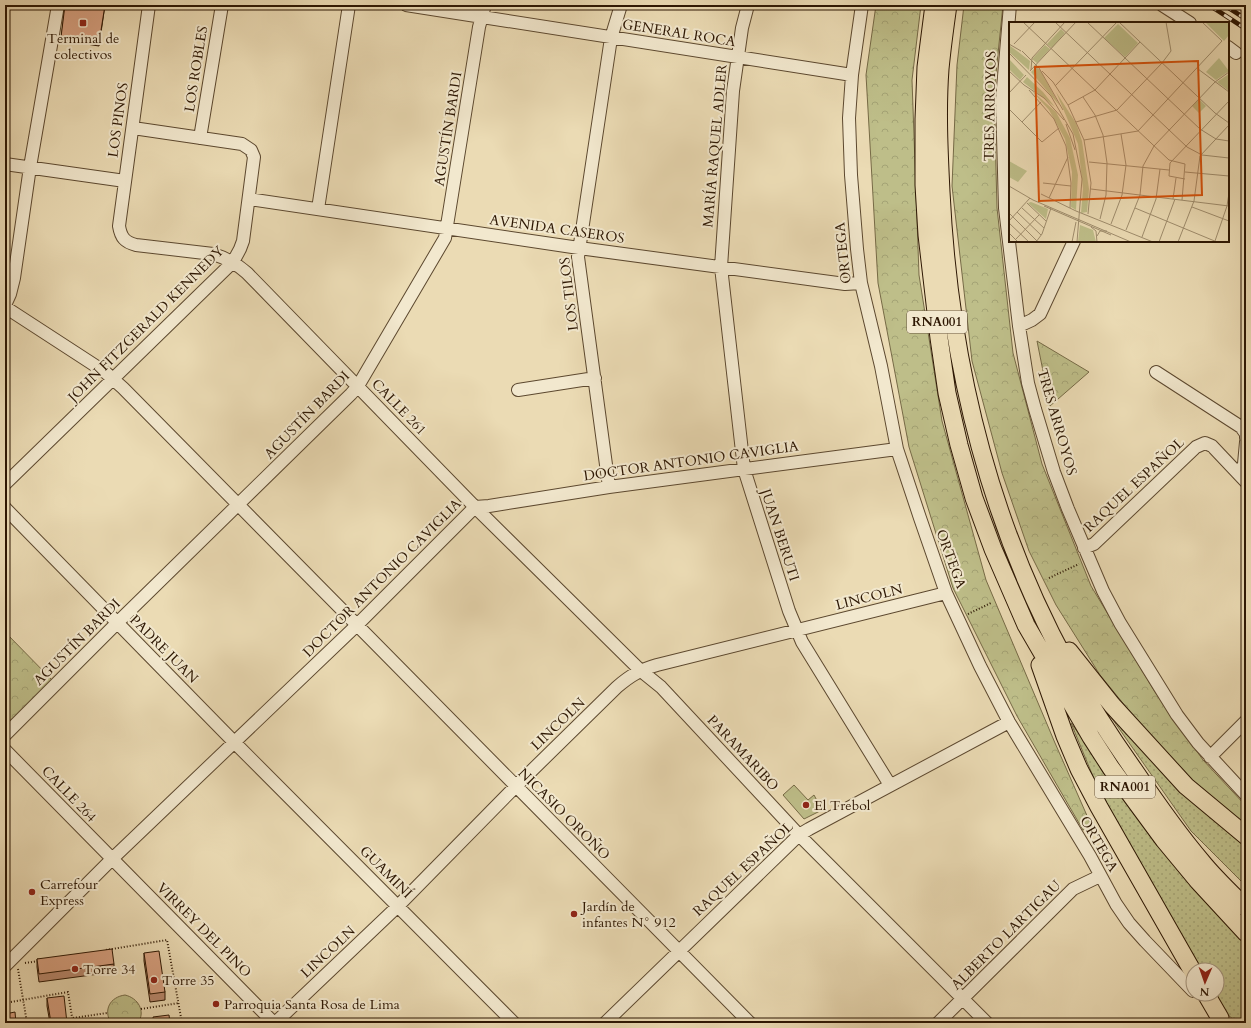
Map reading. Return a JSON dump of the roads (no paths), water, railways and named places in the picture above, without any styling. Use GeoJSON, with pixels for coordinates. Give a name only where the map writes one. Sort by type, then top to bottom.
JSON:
{"type":"FeatureCollection","features":[{"type":"Feature","properties":{"kind":"highway","name":"RNA001"},"geometry":{"type":"LineString","coordinates":[[934,5],[926,67],[923,152],[927,234],[939,338],[949,400],[959,445],[974,498],[993,549],[1026,625],[1091,737],[1111,768],[1164,840],[1198,881],[1246,934]]}},
{"type":"Feature","properties":{"kind":"highway","name":"RNA001"},"geometry":{"type":"LineString","coordinates":[[948,5],[940,69],[938,130],[942,230],[947,280],[965,388],[983,459],[1003,521],[1040,610],[1085,697],[1148,790],[1202,862],[1246,908]]}},
{"type":"Feature","properties":{"kind":"highway"},"geometry":{"type":"LineString","coordinates":[[1040,610],[1072,656],[1112,705],[1186,786],[1246,836]]}},
{"type":"Feature","properties":{"kind":"highway"},"geometry":{"type":"LineString","coordinates":[[1026,625],[1065,736],[1079,769],[1187,962]]}},
{"type":"Feature","properties":{"kind":"highway"},"geometry":{"type":"LineString","coordinates":[[1211,1002],[1222,1021]]}},
{"type":"Feature","properties":{"kind":"street"},"geometry":{"type":"LineString","coordinates":[[5,306],[14,278],[30,167],[58,5]]}},
{"type":"Feature","properties":{"kind":"street","name":"LOS PINOS"},"geometry":{"type":"LineString","coordinates":[[149,5],[119,226],[120,232],[123,239],[136,245],[213,254],[233,262]]}},
{"type":"Feature","properties":{"kind":"street","name":"LOS ROBLES"},"geometry":{"type":"LineString","coordinates":[[200,138],[222,5]]}},
{"type":"Feature","properties":{"kind":"street"},"geometry":{"type":"LineString","coordinates":[[318,208],[349,5]]}},
{"type":"Feature","properties":{"kind":"street","name":"GENERAL ROCA"},"geometry":{"type":"LineString","coordinates":[[406,5],[483,11],[610,38],[852,75]]}},
{"type":"Feature","properties":{"kind":"street","name":"LOS TILOS"},"geometry":{"type":"LineString","coordinates":[[609,487],[578,257],[610,38],[621,5]]}},
{"type":"Feature","properties":{"kind":"street","name":"MARÍA RAQUEL ADLER"},"geometry":{"type":"LineString","coordinates":[[721,267],[733,91],[742,28],[748,5]]}},
{"type":"Feature","properties":{"kind":"street","name":"ORTEGA"},"geometry":{"type":"LineString","coordinates":[[862,5],[852,75],[849,118],[851,175],[861,283],[881,366],[897,449],[946,593],[1009,722],[1086,850],[1116,904],[1129,922],[1185,982]]}},
{"type":"Feature","properties":{"kind":"street","name":"TRES ARROYOS"},"geometry":{"type":"LineString","coordinates":[[1009,22],[1010,5]]}},
{"type":"Feature","properties":{"kind":"street"},"geometry":{"type":"LineString","coordinates":[[1162,5],[1175,19],[1186,22]]}},
{"type":"Feature","properties":{"kind":"street","name":"AGUSTÍN BARDI"},"geometry":{"type":"LineString","coordinates":[[5,735],[117,623],[352,394],[358,386],[441,246],[447,228],[483,11]]}},
{"type":"Feature","properties":{"kind":"street","name":"TRES ARROYOS"},"geometry":{"type":"LineString","coordinates":[[1009,29],[1006,100],[1005,208],[1009,242]]}},
{"type":"Feature","properties":{"kind":"street"},"geometry":{"type":"LineString","coordinates":[[133,128],[200,138]]}},
{"type":"Feature","properties":{"kind":"street","name":"JOHN FITZGERALD KENNEDY"},"geometry":{"type":"LineString","coordinates":[[5,484],[233,262],[243,241],[254,157],[251,150],[242,144],[200,138]]}},
{"type":"Feature","properties":{"kind":"street"},"geometry":{"type":"LineString","coordinates":[[5,164],[125,181]]}},
{"type":"Feature","properties":{"kind":"street","name":"AVENIDA CASEROS"},"geometry":{"type":"LineString","coordinates":[[249,199],[318,208],[579,248],[845,284],[861,283]]}},
{"type":"Feature","properties":{"kind":"street","name":"TRES ARROYOS"},"geometry":{"type":"LineString","coordinates":[[1009,242],[1019,326],[1028,383],[1034,409],[1054,472],[1084,548],[1103,591],[1120,623],[1177,715],[1210,757],[1246,795]]}},
{"type":"Feature","properties":{"kind":"street"},"geometry":{"type":"LineString","coordinates":[[1019,326],[1032,320],[1040,314],[1074,242]]}},
{"type":"Feature","properties":{"kind":"street","name":"CALLE 261"},"geometry":{"type":"LineString","coordinates":[[233,262],[247,273],[475,507]]}},
{"type":"Feature","properties":{"kind":"street","name":"JUAN BERUTI"},"geometry":{"type":"LineString","coordinates":[[721,267],[744,469],[784,596],[802,642],[890,785]]}},
{"type":"Feature","properties":{"kind":"street","name":"NICASIO OROÑO"},"geometry":{"type":"LineString","coordinates":[[5,306],[105,372],[113,379],[240,504],[357,625],[750,1023]]}},
{"type":"Feature","properties":{"kind":"street"},"geometry":{"type":"LineString","coordinates":[[1156,372],[1241,427],[1246,434],[1246,438]]}},
{"type":"Feature","properties":{"kind":"street"},"geometry":{"type":"LineString","coordinates":[[518,390],[595,378]]}},
{"type":"Feature","properties":{"kind":"street"},"geometry":{"type":"LineString","coordinates":[[1242,478],[1246,442]]}},
{"type":"Feature","properties":{"kind":"street","name":"RAQUEL ESPAÑOL"},"geometry":{"type":"LineString","coordinates":[[1084,548],[1094,544],[1196,447],[1205,443],[1212,446],[1242,478]]}},
{"type":"Feature","properties":{"kind":"street","name":"DOCTOR ANTONIO CAVIGLIA"},"geometry":{"type":"LineString","coordinates":[[5,966],[112,859],[357,625],[475,507],[609,487],[897,449]]}},
{"type":"Feature","properties":{"kind":"street","name":"PARAMARIBO"},"geometry":{"type":"LineString","coordinates":[[475,507],[640,670],[661,687],[799,835],[987,1023]]}},
{"type":"Feature","properties":{"kind":"street","name":"PADRE JUAN"},"geometry":{"type":"LineString","coordinates":[[5,508],[235,743]]}},
{"type":"Feature","properties":{"kind":"street","name":"LINCOLN"},"geometry":{"type":"LineString","coordinates":[[274,1023],[398,906],[516,786],[630,676],[640,670],[946,593]]}},
{"type":"Feature","properties":{"kind":"street"},"geometry":{"type":"LineString","coordinates":[[1210,757],[1246,721]]}},
{"type":"Feature","properties":{"kind":"street","name":"RAQUEL ESPAÑOL"},"geometry":{"type":"LineString","coordinates":[[605,1023],[799,835],[1009,722]]}},
{"type":"Feature","properties":{"kind":"street","name":"GUAMINÍ"},"geometry":{"type":"LineString","coordinates":[[235,743],[514,1023]]}},
{"type":"Feature","properties":{"kind":"street","name":"CALLE 264"},"geometry":{"type":"LineString","coordinates":[[5,750],[112,859]]}},
{"type":"Feature","properties":{"kind":"street","name":"VIRREY DEL PINO"},"geometry":{"type":"LineString","coordinates":[[112,859],[274,1023]]}},
{"type":"Feature","properties":{"kind":"street","name":"ALBERTO LARTIGAU"},"geometry":{"type":"LineString","coordinates":[[938,1023],[1073,889],[1100,876]]}},
{"type":"Feature","properties":{"kind":"street"},"geometry":{"type":"LineString","coordinates":[[1204,1002],[1222,1021]]}},
{"type":"Feature","properties":{"kind":"railway"},"geometry":{"type":"LineString","coordinates":[[1209,5],[1246,29]]}},
{"type":"Feature","properties":{"kind":"railway"},"geometry":{"type":"LineString","coordinates":[[1224,5],[1246,19]]}},
{"type":"Feature","properties":{"kind":"place","name":"Terminal de colectivos"},"geometry":{"type":"Point","coordinates":[83,23]}},
{"type":"Feature","properties":{"kind":"place","name":"El Trebol"},"geometry":{"type":"Point","coordinates":[806,805]}},
{"type":"Feature","properties":{"kind":"place","name":"Carrefour Express"},"geometry":{"type":"Point","coordinates":[32,892]}},
{"type":"Feature","properties":{"kind":"place","name":"Jardín de infantes N° 912"},"geometry":{"type":"Point","coordinates":[574,914]}},
{"type":"Feature","properties":{"kind":"place","name":"Torre 34"},"geometry":{"type":"Point","coordinates":[75,969]}},
{"type":"Feature","properties":{"kind":"place","name":"Torre 35"},"geometry":{"type":"Point","coordinates":[154,980]}},
{"type":"Feature","properties":{"kind":"place","name":"Parroquia Santa Rosa de Lima"},"geometry":{"type":"Point","coordinates":[216,1004]}}]}
